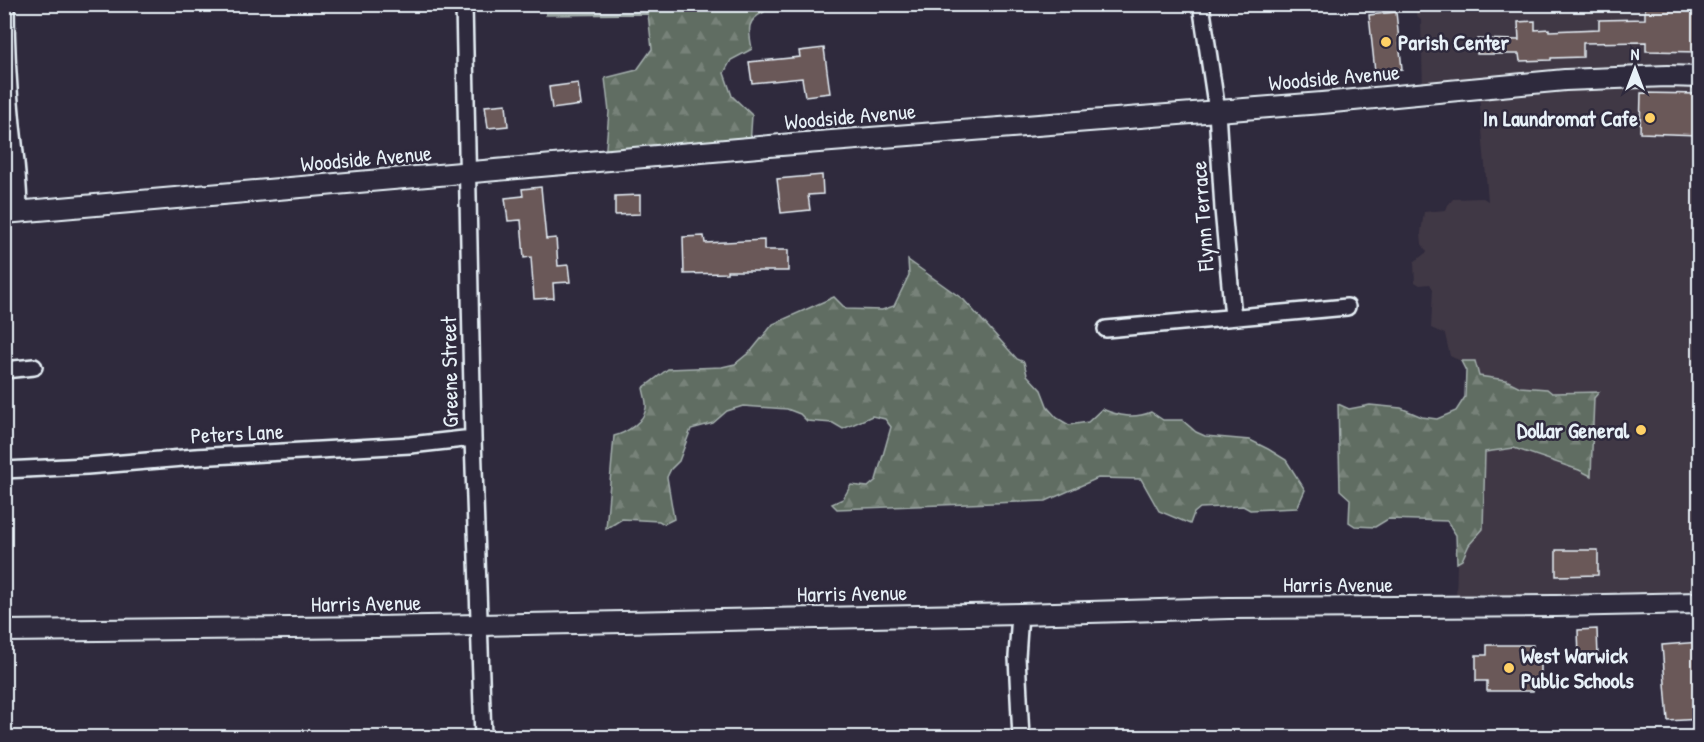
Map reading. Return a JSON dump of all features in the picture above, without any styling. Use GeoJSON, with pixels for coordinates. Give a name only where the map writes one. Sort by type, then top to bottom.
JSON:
{"type":"FeatureCollection","features":[{"type":"Feature","properties":{"kind":"street"},"geometry":{"type":"LineString","coordinates":[[6,4],[7,56],[19,193],[12,213]]}},
{"type":"Feature","properties":{"kind":"street","name":"Greene Street"},"geometry":{"type":"LineString","coordinates":[[464,4],[472,438],[483,738]]}},
{"type":"Feature","properties":{"kind":"street","name":"Flynn Terrace"},"geometry":{"type":"LineString","coordinates":[[1201,4],[1217,111],[1233,317]]}},
{"type":"Feature","properties":{"kind":"street","name":"Woodside Avenue"},"geometry":{"type":"LineString","coordinates":[[12,213],[793,144],[1322,103],[1565,80],[1700,77]]}},
{"type":"Feature","properties":{"kind":"street"},"geometry":{"type":"LineString","coordinates":[[1106,329],[1347,307]]}},
{"type":"Feature","properties":{"kind":"street"},"geometry":{"type":"LineString","coordinates":[[4,370],[34,367]]}},
{"type":"Feature","properties":{"kind":"street","name":"Peters Lane"},"geometry":{"type":"LineString","coordinates":[[4,470],[410,445],[472,438]]}},
{"type":"Feature","properties":{"kind":"street","name":"Harris Avenue"},"geometry":{"type":"LineString","coordinates":[[4,632],[271,629],[1020,614],[1207,608],[1700,603]]}},
{"type":"Feature","properties":{"kind":"street"},"geometry":{"type":"LineString","coordinates":[[1020,614],[1017,657],[1021,738]]}},
{"type":"Feature","properties":{"kind":"shaded area"},"geometry":{"type":"Polygon","coordinates":[[[1416,5],[1699,5],[1699,602],[1456,604],[1457,563],[1462,560],[1469,545],[1483,529],[1485,451],[1514,448],[1591,475],[1594,397],[1598,392],[1552,393],[1547,389],[1520,387],[1506,380],[1479,376],[1475,361],[1461,361],[1450,356],[1445,334],[1431,328],[1433,289],[1430,284],[1420,285],[1415,282],[1414,262],[1427,252],[1422,244],[1421,233],[1424,212],[1446,210],[1453,199],[1483,198],[1488,201],[1479,94],[1423,88],[1421,20],[1416,14],[1416,5]]]}},
{"type":"Feature","properties":{"kind":"green space"},"geometry":{"type":"Polygon","coordinates":[[[647,4],[765,5],[764,12],[751,23],[752,49],[731,60],[724,73],[732,96],[752,115],[750,146],[605,159],[609,112],[605,78],[637,70],[652,49],[648,14],[546,15],[546,13],[646,13],[647,4]]]}},
{"type":"Feature","properties":{"kind":"green space"},"geometry":{"type":"Polygon","coordinates":[[[908,260],[964,300],[1017,359],[1024,362],[1027,375],[1041,390],[1048,408],[1057,418],[1069,425],[1088,422],[1102,409],[1126,416],[1151,412],[1163,420],[1182,420],[1196,432],[1205,436],[1250,440],[1286,460],[1305,490],[1297,508],[1250,510],[1243,506],[1200,508],[1194,513],[1190,524],[1159,511],[1141,479],[1098,478],[1046,501],[837,509],[832,504],[843,499],[851,485],[868,487],[876,480],[891,427],[885,419],[872,416],[843,429],[833,423],[807,421],[800,414],[787,409],[743,406],[727,411],[713,423],[691,429],[679,461],[667,477],[674,519],[664,524],[659,521],[622,519],[606,529],[614,436],[629,430],[642,418],[646,406],[643,388],[668,369],[722,367],[735,364],[752,350],[773,324],[834,297],[846,309],[882,310],[894,306],[909,275],[908,260]]]}},
{"type":"Feature","properties":{"kind":"green space"},"geometry":{"type":"Polygon","coordinates":[[[1461,361],[1475,361],[1479,376],[1506,380],[1520,387],[1547,389],[1552,393],[1599,392],[1594,398],[1591,476],[1514,448],[1485,452],[1483,529],[1469,545],[1462,560],[1457,563],[1456,535],[1447,521],[1388,519],[1375,527],[1355,526],[1349,522],[1350,499],[1340,490],[1338,404],[1349,409],[1370,405],[1401,408],[1422,417],[1437,419],[1456,411],[1465,397],[1466,371],[1461,361]]]}},
{"type":"Feature","properties":{"kind":"building"},"geometry":{"type":"Polygon","coordinates":[[[1700,4],[1700,52],[1646,51],[1646,42],[1583,43],[1583,57],[1551,58],[1551,60],[1520,61],[1519,54],[1477,54],[1477,39],[1519,40],[1518,22],[1535,21],[1535,30],[1599,29],[1599,20],[1645,19],[1645,5],[1700,4]]]}},
{"type":"Feature","properties":{"kind":"building","name":"Parish Center"},"geometry":{"type":"Polygon","coordinates":[[[1396,12],[1402,69],[1375,72],[1369,15],[1396,12]]]}},
{"type":"Feature","properties":{"kind":"building"},"geometry":{"type":"Polygon","coordinates":[[[824,48],[830,93],[805,96],[802,78],[752,83],[749,62],[800,57],[799,51],[824,48]]]}},
{"type":"Feature","properties":{"kind":"building"},"geometry":{"type":"Polygon","coordinates":[[[578,83],[581,105],[552,109],[549,87],[578,83]]]}},
{"type":"Feature","properties":{"kind":"building"},"geometry":{"type":"Polygon","coordinates":[[[1641,93],[1700,94],[1700,135],[1640,133],[1641,93]]]}},
{"type":"Feature","properties":{"kind":"building"},"geometry":{"type":"Polygon","coordinates":[[[506,104],[508,126],[488,128],[485,106],[506,104]]]}},
{"type":"Feature","properties":{"kind":"building"},"geometry":{"type":"Polygon","coordinates":[[[822,175],[823,194],[808,195],[810,210],[781,213],[777,179],[822,175]]]}},
{"type":"Feature","properties":{"kind":"building"},"geometry":{"type":"Polygon","coordinates":[[[541,187],[546,239],[556,238],[558,266],[568,265],[570,282],[553,283],[554,298],[534,299],[531,257],[524,258],[521,220],[508,221],[505,198],[523,196],[522,189],[541,187]]]}},
{"type":"Feature","properties":{"kind":"building"},"geometry":{"type":"Polygon","coordinates":[[[640,195],[640,214],[615,215],[615,196],[640,195]]]}},
{"type":"Feature","properties":{"kind":"building"},"geometry":{"type":"Polygon","coordinates":[[[704,236],[705,243],[764,240],[764,250],[788,250],[788,271],[684,274],[683,237],[704,236]]]}},
{"type":"Feature","properties":{"kind":"building"},"geometry":{"type":"Polygon","coordinates":[[[1556,550],[1598,550],[1598,575],[1556,576],[1556,550]]]}},
{"type":"Feature","properties":{"kind":"building"},"geometry":{"type":"Polygon","coordinates":[[[1597,629],[1598,657],[1579,658],[1578,630],[1597,629]]]}},
{"type":"Feature","properties":{"kind":"building"},"geometry":{"type":"Polygon","coordinates":[[[1700,642],[1700,719],[1668,721],[1662,645],[1700,642]]]}},
{"type":"Feature","properties":{"kind":"building","name":"West Warwick Public Schools"},"geometry":{"type":"Polygon","coordinates":[[[1487,645],[1533,645],[1533,655],[1541,655],[1541,681],[1533,681],[1533,691],[1487,691],[1487,681],[1476,681],[1476,655],[1487,655],[1487,645]]]}},
{"type":"Feature","properties":{"kind":"place","name":"Parish Center"},"geometry":{"type":"Point","coordinates":[1386,42]}},
{"type":"Feature","properties":{"kind":"place","name":"In Laundromat Cafe"},"geometry":{"type":"Point","coordinates":[1650,118]}},
{"type":"Feature","properties":{"kind":"place","name":"Dollar General"},"geometry":{"type":"Point","coordinates":[1641,430]}},
{"type":"Feature","properties":{"kind":"place","name":"West Warwick Public Schools"},"geometry":{"type":"Point","coordinates":[1509,668]}}]}
